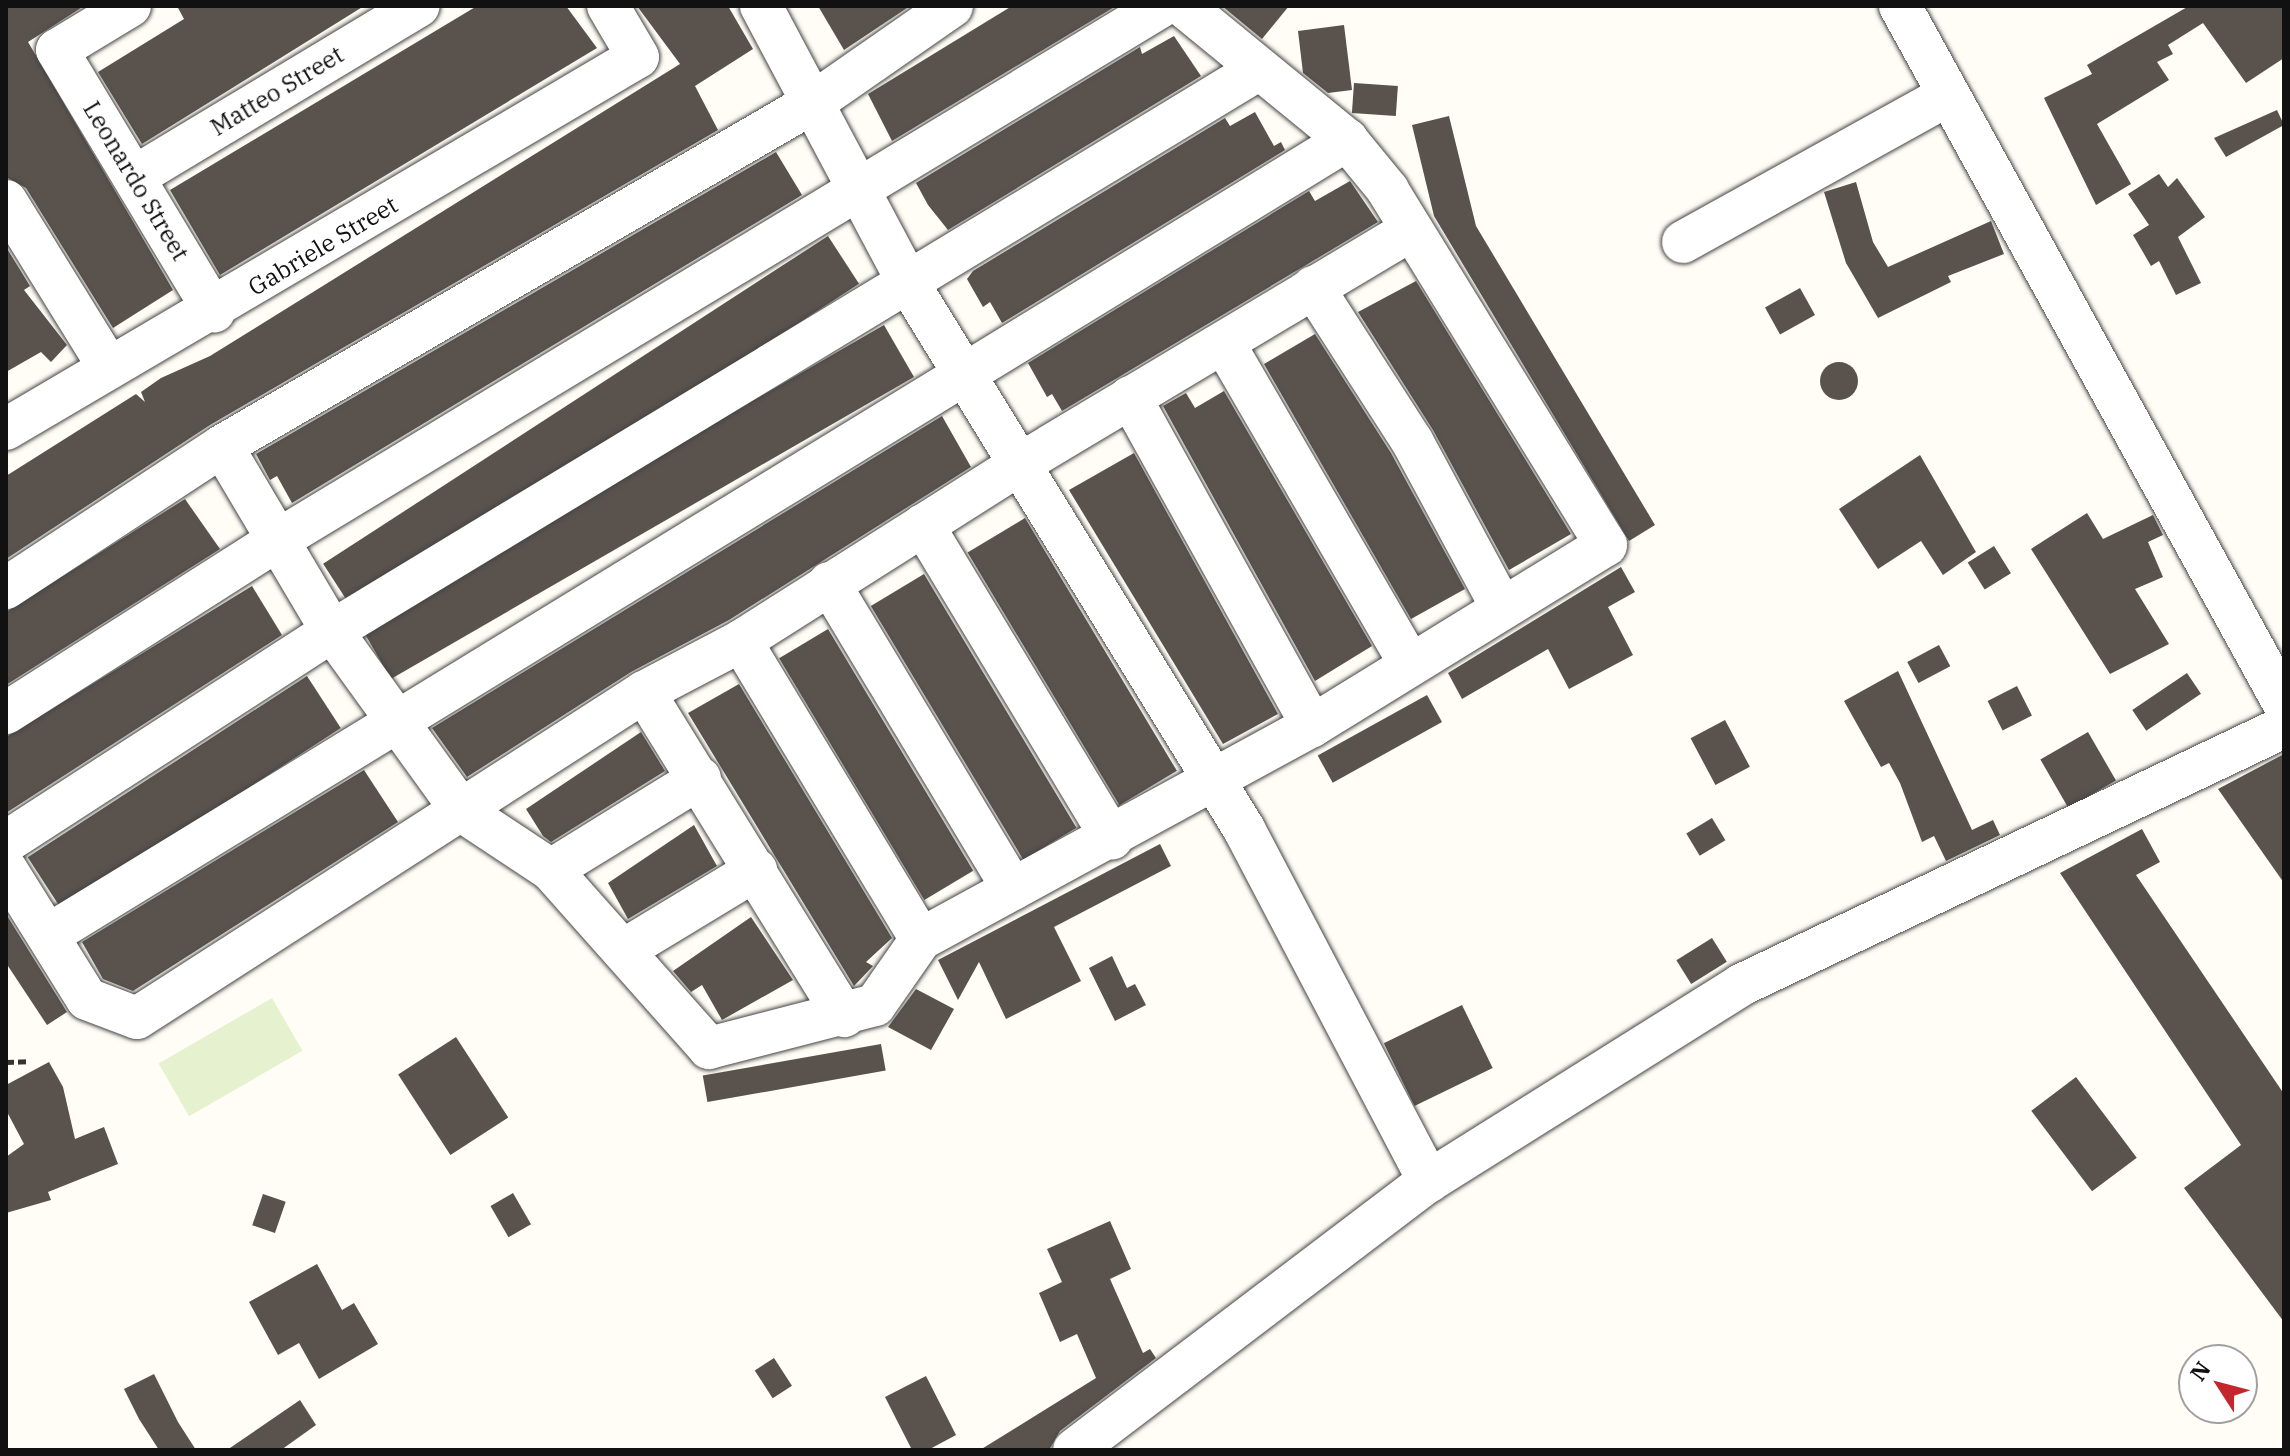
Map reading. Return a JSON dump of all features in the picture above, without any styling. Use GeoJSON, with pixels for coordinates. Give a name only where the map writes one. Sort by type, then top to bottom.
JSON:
{"type":"FeatureCollection","features":[{"type":"Feature","properties":{"kind":"street","name":"Leonardo Street"},"geometry":{"type":"LineString","coordinates":[[130,6],[57,50],[214,311]]}},
{"type":"Feature","properties":{"kind":"street","name":"Matteo Street"},"geometry":{"type":"LineString","coordinates":[[134,177],[419,6]]}},
{"type":"Feature","properties":{"kind":"street","name":"Gabriele Street"},"geometry":{"type":"LineString","coordinates":[[8,423],[214,311],[638,57],[608,6]]}},
{"type":"Feature","properties":{"kind":"street"},"geometry":{"type":"LineString","coordinates":[[761,6],[907,281],[965,370],[1215,780],[1316,957],[1429,1181]]}},
{"type":"Feature","properties":{"kind":"street"},"geometry":{"type":"LineString","coordinates":[[6,588],[222,446],[814,102],[952,6]]}},
{"type":"Feature","properties":{"kind":"street"},"geometry":{"type":"LineString","coordinates":[[6,713],[278,540],[1162,6]]}},
{"type":"Feature","properties":{"kind":"street"},"geometry":{"type":"LineString","coordinates":[[222,446],[332,631],[462,811],[551,870],[627,948],[709,1048],[844,1016],[875,1005],[921,939],[1112,838],[1312,726],[1501,606],[1606,545],[1409,231],[1388,190],[1347,140],[1256,71],[1183,6]]}},
{"type":"Feature","properties":{"kind":"street"},"geometry":{"type":"LineString","coordinates":[[1900,6],[1945,97],[2284,704]]}},
{"type":"Feature","properties":{"kind":"street"},"geometry":{"type":"LineString","coordinates":[[6,842],[332,631],[1256,71]]}},
{"type":"Feature","properties":{"kind":"street"},"geometry":{"type":"LineString","coordinates":[[1683,242],[1945,97]]}},
{"type":"Feature","properties":{"kind":"street"},"geometry":{"type":"LineString","coordinates":[[50,934],[965,370],[1347,140]]}},
{"type":"Feature","properties":{"kind":"street"},"geometry":{"type":"LineString","coordinates":[[6,201],[109,368]]}},
{"type":"Feature","properties":{"kind":"street"},"geometry":{"type":"LineString","coordinates":[[6,869],[50,934],[87,999],[137,1018],[644,692],[741,641],[1020,464],[1130,397],[1225,345],[1313,287],[1409,231]]}},
{"type":"Feature","properties":{"kind":"street"},"geometry":{"type":"LineString","coordinates":[[1313,287],[1412,441],[1501,606]]}},
{"type":"Feature","properties":{"kind":"street"},"geometry":{"type":"LineString","coordinates":[[1225,345],[1410,664]]}},
{"type":"Feature","properties":{"kind":"street"},"geometry":{"type":"LineString","coordinates":[[1130,397],[1312,726]]}},
{"type":"Feature","properties":{"kind":"street"},"geometry":{"type":"LineString","coordinates":[[923,525],[1112,838]]}},
{"type":"Feature","properties":{"kind":"street"},"geometry":{"type":"LineString","coordinates":[[829,583],[1013,889]]}},
{"type":"Feature","properties":{"kind":"street"},"geometry":{"type":"LineString","coordinates":[[741,641],[921,939]]}},
{"type":"Feature","properties":{"kind":"street"},"geometry":{"type":"LineString","coordinates":[[644,692],[700,778],[844,1016]]}},
{"type":"Feature","properties":{"kind":"street"},"geometry":{"type":"LineString","coordinates":[[1074,1450],[1429,1181],[1741,985],[2284,727]]}},
{"type":"Feature","properties":{"kind":"street"},"geometry":{"type":"LineString","coordinates":[[551,870],[700,778]]}},
{"type":"Feature","properties":{"kind":"street"},"geometry":{"type":"LineString","coordinates":[[627,948],[756,870]]}},
{"type":"Feature","properties":{"kind":"path"},"geometry":{"type":"LineString","coordinates":[[6,1062],[29,1061]]}},
{"type":"Feature","properties":{"kind":"green space"},"geometry":{"type":"Polygon","coordinates":[[[272,998],[302,1051],[189,1116],[159,1064],[272,998]]]}},
{"type":"Feature","properties":{"kind":"building"},"geometry":{"type":"Polygon","coordinates":[[[6,6],[84,6],[28,42],[173,290],[113,328],[26,188],[6,177],[6,6]]]}},
{"type":"Feature","properties":{"kind":"building"},"geometry":{"type":"Polygon","coordinates":[[[177,6],[364,6],[142,144],[98,72],[184,19],[177,6]]]}},
{"type":"Feature","properties":{"kind":"building"},"geometry":{"type":"Polygon","coordinates":[[[477,6],[566,6],[597,48],[220,275],[170,190],[477,6]]]}},
{"type":"Feature","properties":{"kind":"building"},"geometry":{"type":"Polygon","coordinates":[[[637,6],[728,6],[753,49],[695,86],[718,130],[210,425],[6,559],[6,476],[136,394],[145,402],[141,392],[161,378],[210,356],[680,64],[637,6]]]}},
{"type":"Feature","properties":{"kind":"building"},"geometry":{"type":"Polygon","coordinates":[[[818,6],[910,6],[844,50],[818,6]]]}},
{"type":"Feature","properties":{"kind":"building"},"geometry":{"type":"Polygon","coordinates":[[[1012,6],[1116,6],[892,141],[868,94],[1012,6]]]}},
{"type":"Feature","properties":{"kind":"building"},"geometry":{"type":"Polygon","coordinates":[[[1222,6],[1289,6],[1262,39],[1222,6]]]}},
{"type":"Feature","properties":{"kind":"building"},"geometry":{"type":"Polygon","coordinates":[[[2189,6],[2284,6],[2284,58],[2246,83],[2203,23],[2168,45],[2173,54],[2157,62],[2169,80],[2097,124],[2131,184],[2096,205],[2044,98],[2092,74],[2087,65],[2189,6]]]}},
{"type":"Feature","properties":{"kind":"building"},"geometry":{"type":"Polygon","coordinates":[[[1344,25],[1352,90],[1328,93],[1303,73],[1298,31],[1344,25]]]}},
{"type":"Feature","properties":{"kind":"building"},"geometry":{"type":"Polygon","coordinates":[[[1174,36],[1201,76],[948,230],[928,205],[916,183],[1140,47],[1142,54],[1174,36]]]}},
{"type":"Feature","properties":{"kind":"building"},"geometry":{"type":"Polygon","coordinates":[[[1354,83],[1398,86],[1396,116],[1352,113],[1354,83]]]}},
{"type":"Feature","properties":{"kind":"building"},"geometry":{"type":"Polygon","coordinates":[[[2277,110],[2284,125],[2226,157],[2214,138],[2277,110]]]}},
{"type":"Feature","properties":{"kind":"building"},"geometry":{"type":"Polygon","coordinates":[[[1255,112],[1274,146],[1281,142],[1285,150],[1002,323],[990,302],[983,307],[967,279],[973,271],[1225,118],[1230,126],[1255,112]]]}},
{"type":"Feature","properties":{"kind":"building"},"geometry":{"type":"Polygon","coordinates":[[[1449,116],[1476,226],[1655,525],[1629,541],[1434,216],[1412,125],[1449,116]]]}},
{"type":"Feature","properties":{"kind":"building"},"geometry":{"type":"Polygon","coordinates":[[[776,152],[802,195],[292,503],[277,476],[270,480],[256,454],[776,152]]]}},
{"type":"Feature","properties":{"kind":"building"},"geometry":{"type":"Polygon","coordinates":[[[2159,174],[2168,187],[2177,178],[2205,217],[2178,237],[2201,283],[2176,295],[2159,261],[2151,266],[2133,235],[2149,225],[2128,194],[2159,174]]]}},
{"type":"Feature","properties":{"kind":"building"},"geometry":{"type":"Polygon","coordinates":[[[1350,181],[1378,222],[1062,411],[1052,394],[1047,397],[1028,363],[1309,191],[1315,201],[1350,181]]]}},
{"type":"Feature","properties":{"kind":"building"},"geometry":{"type":"Polygon","coordinates":[[[1856,182],[1873,242],[1888,267],[1991,221],[2004,254],[1948,276],[1951,282],[1878,318],[1846,263],[1824,192],[1856,182]]]}},
{"type":"Feature","properties":{"kind":"building"},"geometry":{"type":"Polygon","coordinates":[[[828,236],[859,284],[354,612],[323,564],[828,236]]]}},
{"type":"Feature","properties":{"kind":"building"},"geometry":{"type":"Polygon","coordinates":[[[6,247],[30,286],[24,290],[67,345],[51,362],[41,352],[6,372],[6,247]]]}},
{"type":"Feature","properties":{"kind":"building"},"geometry":{"type":"Polygon","coordinates":[[[1416,281],[1571,534],[1509,570],[1433,430],[1358,312],[1416,281]]]}},
{"type":"Feature","properties":{"kind":"building"},"geometry":{"type":"Polygon","coordinates":[[[1800,288],[1815,315],[1780,335],[1765,307],[1800,288]]]}},
{"type":"Feature","properties":{"kind":"building"},"geometry":{"type":"Polygon","coordinates":[[[884,325],[914,377],[391,679],[361,627],[884,325]]]}},
{"type":"Feature","properties":{"kind":"building"},"geometry":{"type":"Polygon","coordinates":[[[1315,334],[1391,453],[1465,589],[1411,619],[1264,364],[1315,334]]]}},
{"type":"Feature","properties":{"kind":"building"},"geometry":{"type":"Polygon","coordinates":[[[1839,362],[1853,367],[1858,381],[1853,395],[1839,400],[1825,395],[1820,381],[1825,367],[1839,362]]]}},
{"type":"Feature","properties":{"kind":"building"},"geometry":{"type":"Polygon","coordinates":[[[1224,391],[1372,646],[1315,681],[1163,406],[1186,393],[1195,408],[1224,391]]]}},
{"type":"Feature","properties":{"kind":"building"},"geometry":{"type":"Polygon","coordinates":[[[942,416],[971,467],[729,620],[631,672],[467,777],[432,728],[942,416]]]}},
{"type":"Feature","properties":{"kind":"building"},"geometry":{"type":"Polygon","coordinates":[[[1134,453],[1278,714],[1223,744],[1069,490],[1134,453]]]}},
{"type":"Feature","properties":{"kind":"building"},"geometry":{"type":"Polygon","coordinates":[[[1920,455],[1976,552],[1943,575],[1921,541],[1878,569],[1839,509],[1920,455]]]}},
{"type":"Feature","properties":{"kind":"building"},"geometry":{"type":"Polygon","coordinates":[[[185,499],[220,549],[6,685],[6,612],[185,499]]]}},
{"type":"Feature","properties":{"kind":"building"},"geometry":{"type":"Polygon","coordinates":[[[2087,513],[2103,539],[2153,515],[2163,535],[2148,542],[2163,577],[2135,589],[2169,644],[2110,674],[2031,549],[2087,513]]]}},
{"type":"Feature","properties":{"kind":"building"},"geometry":{"type":"Polygon","coordinates":[[[1025,518],[1177,771],[1120,805],[968,553],[1025,518]]]}},
{"type":"Feature","properties":{"kind":"building"},"geometry":{"type":"Polygon","coordinates":[[[1994,546],[2011,573],[1985,590],[1968,562],[1994,546]]]}},
{"type":"Feature","properties":{"kind":"building"},"geometry":{"type":"Polygon","coordinates":[[[1621,567],[1635,592],[1608,607],[1633,655],[1569,689],[1548,649],[1462,699],[1448,673],[1621,567]]]}},
{"type":"Feature","properties":{"kind":"building"},"geometry":{"type":"Polygon","coordinates":[[[924,574],[1076,828],[1023,860],[871,606],[924,574]]]}},
{"type":"Feature","properties":{"kind":"building"},"geometry":{"type":"Polygon","coordinates":[[[252,586],[282,635],[6,813],[6,737],[252,586]]]}},
{"type":"Feature","properties":{"kind":"building"},"geometry":{"type":"Polygon","coordinates":[[[828,629],[973,871],[924,900],[779,658],[828,629]]]}},
{"type":"Feature","properties":{"kind":"building"},"geometry":{"type":"Polygon","coordinates":[[[1939,645],[1950,666],[1918,683],[1907,662],[1939,645]]]}},
{"type":"Feature","properties":{"kind":"building"},"geometry":{"type":"Polygon","coordinates":[[[1898,671],[1972,830],[1993,820],[2000,835],[1946,861],[1934,836],[1922,842],[1900,783],[1889,763],[1881,767],[1844,701],[1898,671]]]}},
{"type":"Feature","properties":{"kind":"building"},"geometry":{"type":"Polygon","coordinates":[[[2187,673],[2201,694],[2146,731],[2132,710],[2187,673]]]}},
{"type":"Feature","properties":{"kind":"building"},"geometry":{"type":"Polygon","coordinates":[[[307,676],[341,728],[61,909],[28,857],[307,676]]]}},
{"type":"Feature","properties":{"kind":"building"},"geometry":{"type":"Polygon","coordinates":[[[739,684],[892,938],[866,962],[873,966],[854,986],[688,713],[739,684]]]}},
{"type":"Feature","properties":{"kind":"building"},"geometry":{"type":"Polygon","coordinates":[[[2017,686],[2032,715],[2003,730],[1988,701],[2017,686]]]}},
{"type":"Feature","properties":{"kind":"building"},"geometry":{"type":"Polygon","coordinates":[[[1427,695],[1442,722],[1333,783],[1318,756],[1427,695]]]}},
{"type":"Feature","properties":{"kind":"building"},"geometry":{"type":"Polygon","coordinates":[[[1725,720],[1750,767],[1715,785],[1691,738],[1725,720]]]}},
{"type":"Feature","properties":{"kind":"building"},"geometry":{"type":"Polygon","coordinates":[[[641,732],[665,771],[551,842],[543,836],[526,809],[641,732]]]}},
{"type":"Feature","properties":{"kind":"building"},"geometry":{"type":"Polygon","coordinates":[[[2088,732],[2116,780],[2068,808],[2040,760],[2088,732]]]}},
{"type":"Feature","properties":{"kind":"building"},"geometry":{"type":"Polygon","coordinates":[[[2284,754],[2284,883],[2218,789],[2284,754]]]}},
{"type":"Feature","properties":{"kind":"building"},"geometry":{"type":"Polygon","coordinates":[[[364,770],[398,822],[133,991],[103,979],[82,942],[364,770]]]}},
{"type":"Feature","properties":{"kind":"building"},"geometry":{"type":"Polygon","coordinates":[[[1712,818],[1725,840],[1700,856],[1686,833],[1712,818]]]}},
{"type":"Feature","properties":{"kind":"building"},"geometry":{"type":"Polygon","coordinates":[[[694,825],[717,866],[628,919],[608,883],[694,825]]]}},
{"type":"Feature","properties":{"kind":"building"},"geometry":{"type":"Polygon","coordinates":[[[2142,829],[2160,862],[2136,875],[2284,1094],[2284,1322],[2184,1188],[2241,1145],[2060,873],[2142,829]]]}},
{"type":"Feature","properties":{"kind":"building"},"geometry":{"type":"Polygon","coordinates":[[[1160,844],[1171,866],[1054,927],[1081,981],[1006,1019],[979,962],[958,1000],[938,960],[1160,844]]]}},
{"type":"Feature","properties":{"kind":"building"},"geometry":{"type":"Polygon","coordinates":[[[6,914],[67,1012],[47,1025],[6,963],[6,914]]]}},
{"type":"Feature","properties":{"kind":"building"},"geometry":{"type":"Polygon","coordinates":[[[751,917],[793,980],[722,1020],[702,985],[691,992],[673,971],[751,917]]]}},
{"type":"Feature","properties":{"kind":"building"},"geometry":{"type":"Polygon","coordinates":[[[1712,938],[1727,962],[1691,984],[1676,960],[1712,938]]]}},
{"type":"Feature","properties":{"kind":"building"},"geometry":{"type":"Polygon","coordinates":[[[1112,956],[1127,988],[1135,984],[1146,1005],[1115,1021],[1089,968],[1112,956]]]}},
{"type":"Feature","properties":{"kind":"building"},"geometry":{"type":"Polygon","coordinates":[[[916,989],[954,1009],[931,1050],[888,1027],[916,989]]]}},
{"type":"Feature","properties":{"kind":"building"},"geometry":{"type":"Polygon","coordinates":[[[1462,1005],[1493,1068],[1414,1106],[1384,1043],[1462,1005]]]}},
{"type":"Feature","properties":{"kind":"building"},"geometry":{"type":"Polygon","coordinates":[[[456,1037],[508,1118],[450,1155],[398,1075],[456,1037]]]}},
{"type":"Feature","properties":{"kind":"building"},"geometry":{"type":"Polygon","coordinates":[[[881,1044],[886,1071],[707,1102],[703,1075],[881,1044]]]}},
{"type":"Feature","properties":{"kind":"building"},"geometry":{"type":"Polygon","coordinates":[[[49,1062],[63,1087],[75,1139],[104,1127],[118,1164],[48,1192],[51,1200],[6,1213],[6,1157],[24,1144],[6,1110],[6,1085],[49,1062]]]}},
{"type":"Feature","properties":{"kind":"building"},"geometry":{"type":"Polygon","coordinates":[[[2076,1077],[2137,1158],[2092,1191],[2031,1111],[2076,1077]]]}},
{"type":"Feature","properties":{"kind":"building"},"geometry":{"type":"Polygon","coordinates":[[[513,1193],[531,1224],[508,1237],[490,1206],[513,1193]]]}},
{"type":"Feature","properties":{"kind":"building"},"geometry":{"type":"Polygon","coordinates":[[[263,1194],[286,1202],[275,1233],[252,1225],[263,1194]]]}},
{"type":"Feature","properties":{"kind":"building"},"geometry":{"type":"Polygon","coordinates":[[[1110,1221],[1131,1269],[1110,1279],[1143,1353],[1150,1349],[1156,1358],[1060,1431],[1049,1450],[980,1450],[1096,1378],[1077,1334],[1060,1342],[1039,1293],[1062,1282],[1047,1249],[1110,1221]]]}},
{"type":"Feature","properties":{"kind":"building"},"geometry":{"type":"Polygon","coordinates":[[[317,1264],[342,1310],[354,1303],[378,1344],[319,1379],[299,1343],[278,1355],[249,1302],[317,1264]]]}},
{"type":"Feature","properties":{"kind":"building"},"geometry":{"type":"Polygon","coordinates":[[[774,1358],[792,1386],[773,1398],[755,1371],[774,1358]]]}},
{"type":"Feature","properties":{"kind":"building"},"geometry":{"type":"Polygon","coordinates":[[[154,1374],[196,1450],[159,1450],[139,1419],[124,1389],[154,1374]]]}},
{"type":"Feature","properties":{"kind":"building"},"geometry":{"type":"Polygon","coordinates":[[[926,1376],[956,1435],[928,1450],[912,1450],[885,1397],[926,1376]]]}},
{"type":"Feature","properties":{"kind":"building"},"geometry":{"type":"Polygon","coordinates":[[[300,1400],[316,1425],[281,1450],[227,1450],[300,1400]]]}}]}
